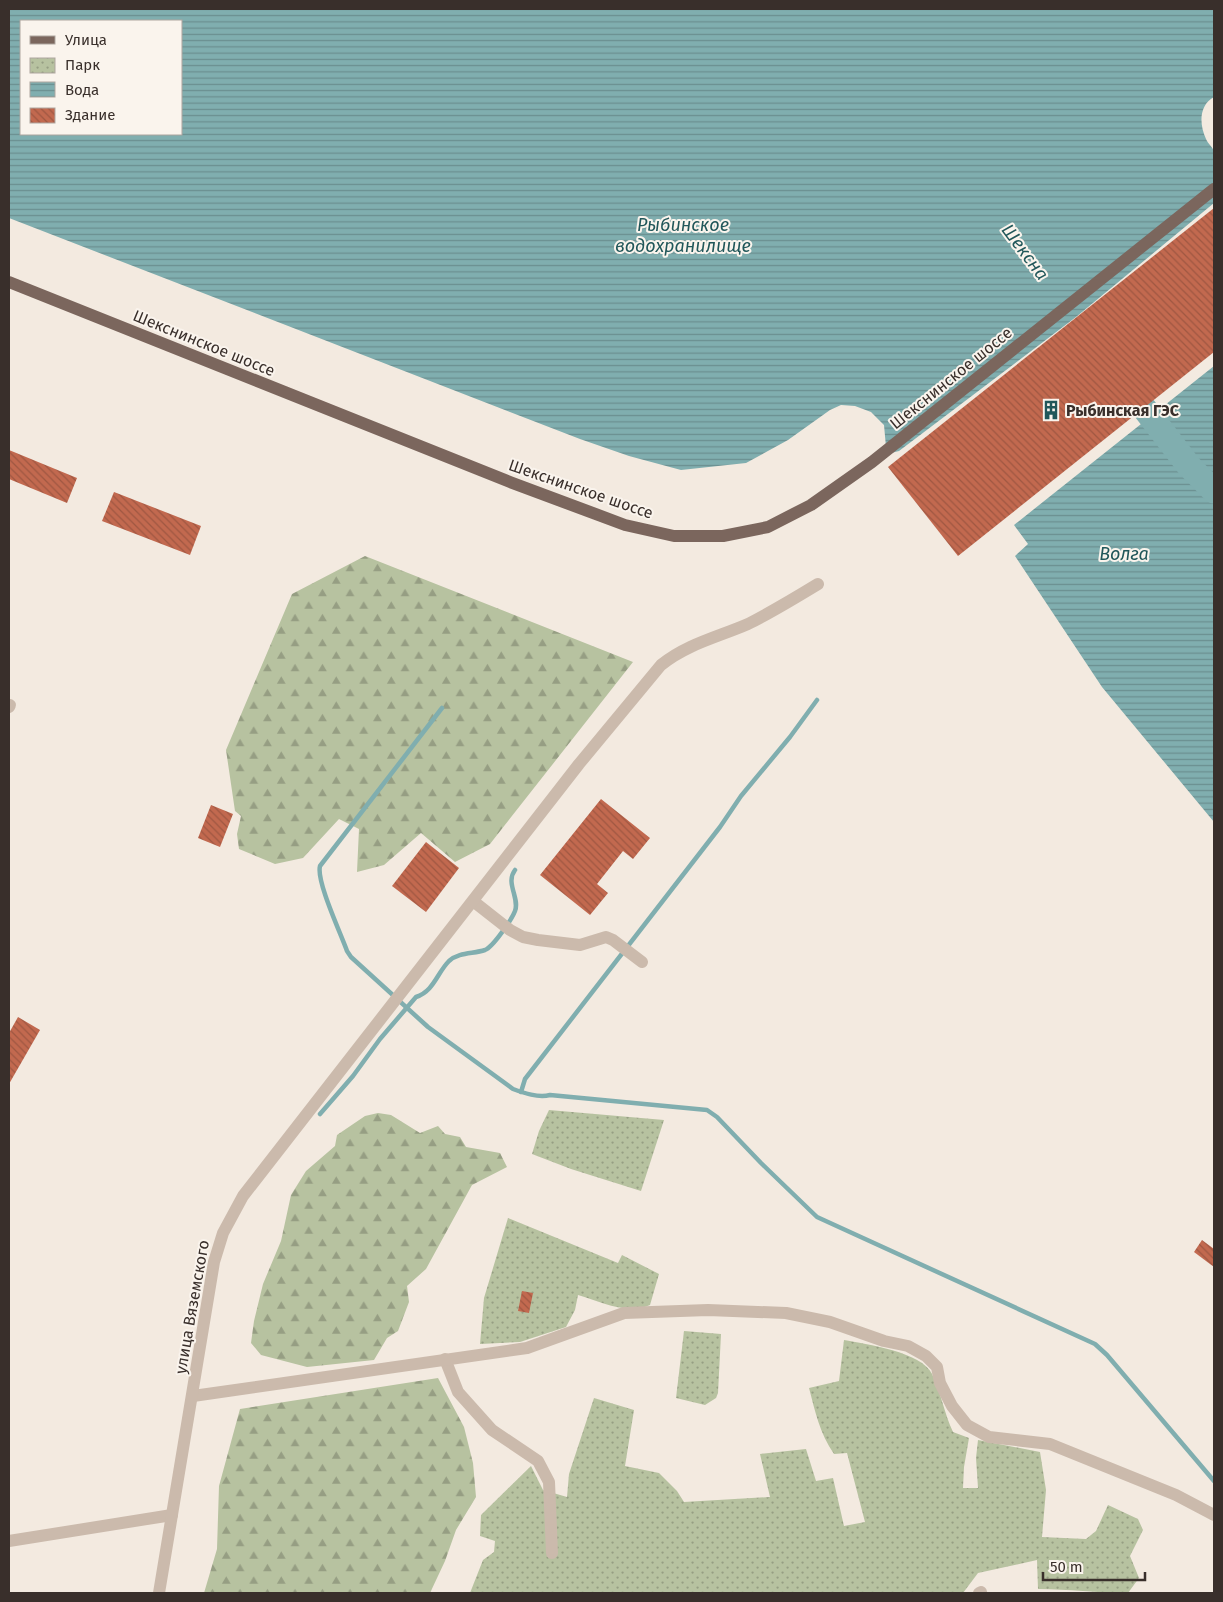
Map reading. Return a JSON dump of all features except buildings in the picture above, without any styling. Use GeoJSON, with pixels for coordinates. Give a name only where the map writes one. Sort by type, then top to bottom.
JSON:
{"type":"FeatureCollection","features":[{"type":"Feature","properties":{"kind":"main road","name":"Шекснинское шоссе"},"geometry":{"type":"LineString","coordinates":[[9,282],[510,482],[625,524],[674,536],[723,536],[768,527],[811,505],[872,462],[1214,189]]}},
{"type":"Feature","properties":{"kind":"street","name":"улица Вяземского"},"geometry":{"type":"LineString","coordinates":[[159,1593],[211,1279],[220,1239],[228,1221],[252,1182],[402,993],[585,757],[661,665],[671,657],[698,643],[766,615],[818,584]]}},
{"type":"Feature","properties":{"kind":"street"},"geometry":{"type":"LineString","coordinates":[[473,901],[510,930],[523,937],[580,945],[606,937],[613,940],[642,962]]}},
{"type":"Feature","properties":{"kind":"street"},"geometry":{"type":"LineString","coordinates":[[193,1396],[527,1348],[624,1312],[708,1310],[786,1313],[830,1322],[884,1341],[908,1346],[926,1356],[937,1367],[940,1383],[952,1406],[966,1425],[989,1437],[1050,1444],[1176,1495],[1214,1515]]}},
{"type":"Feature","properties":{"kind":"street"},"geometry":{"type":"LineString","coordinates":[[445,1359],[458,1392],[492,1430],[538,1461],[549,1482],[552,1554]]}},
{"type":"Feature","properties":{"kind":"street"},"geometry":{"type":"LineString","coordinates":[[9,1541],[172,1515]]}},
{"type":"Feature","properties":{"kind":"green space"},"geometry":{"type":"Polygon","coordinates":[[[365,556],[633,662],[490,844],[455,862],[421,833],[384,865],[357,872],[359,829],[339,819],[303,858],[275,864],[239,849],[237,834],[241,816],[235,811],[226,750],[292,594],[365,556]]]}},
{"type":"Feature","properties":{"kind":"green space"},"geometry":{"type":"Polygon","coordinates":[[[549,1110],[664,1120],[641,1191],[571,1169],[532,1154],[539,1131],[549,1110]]]}},
{"type":"Feature","properties":{"kind":"green space"},"geometry":{"type":"Polygon","coordinates":[[[378,1113],[391,1115],[420,1133],[438,1126],[445,1134],[460,1137],[466,1147],[500,1153],[507,1167],[472,1185],[426,1269],[407,1286],[409,1302],[398,1331],[387,1338],[374,1360],[307,1367],[261,1355],[251,1343],[254,1321],[263,1284],[281,1241],[291,1195],[306,1171],[335,1146],[337,1135],[365,1116],[378,1113]]]}},
{"type":"Feature","properties":{"kind":"green space"},"geometry":{"type":"Polygon","coordinates":[[[508,1218],[618,1263],[622,1255],[659,1274],[650,1305],[632,1309],[623,1308],[578,1295],[575,1310],[566,1327],[520,1342],[480,1344],[484,1298],[508,1218]]]}},
{"type":"Feature","properties":{"kind":"green space"},"geometry":{"type":"Polygon","coordinates":[[[684,1331],[721,1334],[718,1393],[716,1398],[705,1405],[676,1398],[684,1331]]]}},
{"type":"Feature","properties":{"kind":"green space"},"geometry":{"type":"Polygon","coordinates":[[[844,1340],[892,1350],[917,1360],[926,1366],[935,1381],[953,1432],[969,1438],[964,1467],[963,1488],[978,1488],[976,1458],[978,1440],[1040,1452],[1046,1490],[1042,1537],[1086,1539],[1096,1531],[1108,1505],[1138,1519],[1143,1530],[1130,1556],[1139,1578],[1128,1593],[1038,1589],[1037,1560],[978,1573],[963,1593],[470,1593],[483,1560],[494,1552],[495,1541],[480,1536],[481,1515],[531,1466],[543,1490],[567,1497],[569,1474],[594,1398],[634,1410],[625,1466],[659,1473],[677,1491],[684,1502],[770,1497],[760,1454],[806,1449],[816,1481],[833,1478],[844,1526],[865,1522],[847,1453],[834,1454],[829,1446],[818,1422],[809,1388],[839,1381],[844,1340]]]}},
{"type":"Feature","properties":{"kind":"green space"},"geometry":{"type":"Polygon","coordinates":[[[438,1378],[464,1427],[473,1463],[476,1497],[456,1530],[445,1561],[430,1593],[204,1593],[217,1549],[219,1486],[240,1409],[438,1378]]]}},
{"type":"Feature","properties":{"kind":"water","name":"Рыбинское водохранилище"},"geometry":{"type":"Polygon","coordinates":[[[9,9],[1214,9],[1214,97],[1209,100],[1203,110],[1202,127],[1206,139],[1213,149],[1215,158],[1214,203],[1076,317],[899,451],[891,453],[886,447],[884,425],[871,412],[855,406],[841,405],[830,410],[788,440],[746,463],[681,470],[629,456],[580,439],[9,218],[9,9]]]}},
{"type":"Feature","properties":{"kind":"water","name":"Волга"},"geometry":{"type":"Polygon","coordinates":[[[1214,366],[1214,822],[1102,687],[1015,556],[1028,544],[1014,525],[1214,366]]]}},
{"type":"Feature","properties":{"kind":"waterway","name":"Шексна"},"geometry":{"type":"LineString","coordinates":[[1123,381],[1189,466],[1214,491]]}},
{"type":"Feature","properties":{"kind":"waterway"},"geometry":{"type":"LineString","coordinates":[[521,1092],[525,1079],[720,827],[741,796],[790,737],[817,700]]}},
{"type":"Feature","properties":{"kind":"waterway"},"geometry":{"type":"LineString","coordinates":[[442,708],[320,866],[325,895],[351,957],[428,1027],[513,1089],[545,1096],[707,1110],[717,1117],[817,1217],[1095,1344],[1107,1355],[1214,1481]]}},
{"type":"Feature","properties":{"kind":"waterway"},"geometry":{"type":"LineString","coordinates":[[320,1114],[416,997],[427,991],[449,961],[462,955],[485,950],[497,938],[515,911],[516,901],[511,880],[515,870]]}},
{"type":"Feature","properties":{"kind":"place","name":"Рыбинская ГЭС"},"geometry":{"type":"Point","coordinates":[1051,410]}}]}
